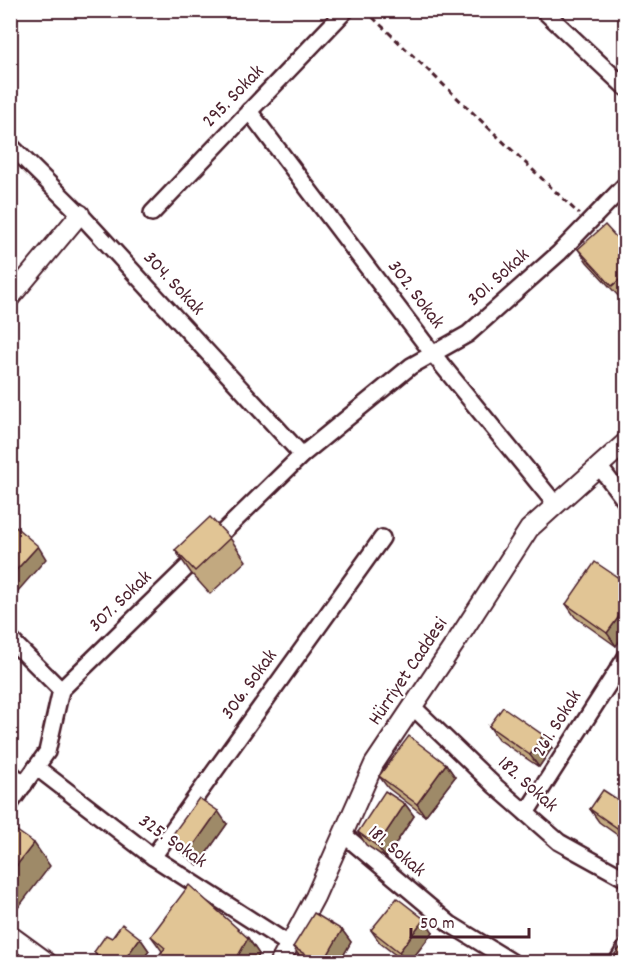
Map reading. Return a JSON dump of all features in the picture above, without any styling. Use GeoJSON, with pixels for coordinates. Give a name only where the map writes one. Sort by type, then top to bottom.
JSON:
{"type":"FeatureCollection","features":[{"type":"Feature","properties":{"kind":"street","name":"295. Sokak"},"geometry":{"type":"LineString","coordinates":[[152,213],[346,10]]}},
{"type":"Feature","properties":{"kind":"street"},"geometry":{"type":"LineString","coordinates":[[543,10],[626,88]]}},
{"type":"Feature","properties":{"kind":"street","name":"302. Sokak"},"geometry":{"type":"LineString","coordinates":[[249,111],[433,354],[552,501]]}},
{"type":"Feature","properties":{"kind":"street","name":"304. Sokak"},"geometry":{"type":"LineString","coordinates":[[10,145],[80,214],[302,455]]}},
{"type":"Feature","properties":{"kind":"street","name":"301. Sokak"},"geometry":{"type":"LineString","coordinates":[[302,455],[411,366],[468,334],[559,253],[626,184]]}},
{"type":"Feature","properties":{"kind":"street"},"geometry":{"type":"LineString","coordinates":[[10,298],[80,214]]}},
{"type":"Feature","properties":{"kind":"street","name":"Hürriyet Caddesi"},"geometry":{"type":"LineString","coordinates":[[280,963],[315,897],[374,764],[529,529],[626,442]]}},
{"type":"Feature","properties":{"kind":"street","name":"307. Sokak"},"geometry":{"type":"LineString","coordinates":[[61,690],[302,455]]}},
{"type":"Feature","properties":{"kind":"street"},"geometry":{"type":"LineString","coordinates":[[599,466],[626,502]]}},
{"type":"Feature","properties":{"kind":"street","name":"306. Sokak"},"geometry":{"type":"LineString","coordinates":[[153,857],[382,538]]}},
{"type":"Feature","properties":{"kind":"street"},"geometry":{"type":"LineString","coordinates":[[10,639],[61,690],[47,752],[10,804]]}},
{"type":"Feature","properties":{"kind":"street","name":"261. Sokak"},"geometry":{"type":"LineString","coordinates":[[526,813],[626,657]]}},
{"type":"Feature","properties":{"kind":"street","name":"182. Sokak"},"geometry":{"type":"LineString","coordinates":[[412,706],[559,842],[626,879]]}},
{"type":"Feature","properties":{"kind":"street","name":"325. Sokak"},"geometry":{"type":"LineString","coordinates":[[36,767],[153,857],[290,945]]}},
{"type":"Feature","properties":{"kind":"street"},"geometry":{"type":"LineString","coordinates":[[10,772],[24,785]]}},
{"type":"Feature","properties":{"kind":"street","name":"181. Sokak"},"geometry":{"type":"LineString","coordinates":[[343,834],[450,924],[512,963]]}},
{"type":"Feature","properties":{"kind":"street"},"geometry":{"type":"LineString","coordinates":[[10,935],[47,963]]}},
{"type":"Feature","properties":{"kind":"street"},"geometry":{"type":"LineString","coordinates":[[617,963],[626,947]]}},
{"type":"Feature","properties":{"kind":"path"},"geometry":{"type":"LineString","coordinates":[[365,10],[588,223]]}},
{"type":"Feature","properties":{"kind":"building"},"geometry":{"type":"Polygon","coordinates":[[[605,225],[626,248],[626,274],[612,286],[578,249],[605,225]]]}},
{"type":"Feature","properties":{"kind":"building"},"geometry":{"type":"Polygon","coordinates":[[[210,517],[230,538],[195,571],[175,550],[210,517]]]}},
{"type":"Feature","properties":{"kind":"building"},"geometry":{"type":"Polygon","coordinates":[[[10,524],[38,546],[10,577],[10,524]]]}},
{"type":"Feature","properties":{"kind":"building"},"geometry":{"type":"Polygon","coordinates":[[[595,562],[626,583],[626,607],[607,633],[566,604],[595,562]]]}},
{"type":"Feature","properties":{"kind":"building"},"geometry":{"type":"Polygon","coordinates":[[[503,707],[543,735],[530,755],[489,726],[503,707]]]}},
{"type":"Feature","properties":{"kind":"building"},"geometry":{"type":"Polygon","coordinates":[[[409,736],[446,764],[417,804],[379,776],[409,736]]]}},
{"type":"Feature","properties":{"kind":"building"},"geometry":{"type":"Polygon","coordinates":[[[603,790],[626,805],[626,834],[590,809],[603,790]]]}},
{"type":"Feature","properties":{"kind":"building"},"geometry":{"type":"Polygon","coordinates":[[[385,791],[405,804],[377,846],[358,832],[385,791]]]}},
{"type":"Feature","properties":{"kind":"building"},"geometry":{"type":"Polygon","coordinates":[[[199,798],[218,811],[189,852],[170,838],[199,798]]]}},
{"type":"Feature","properties":{"kind":"building"},"geometry":{"type":"Polygon","coordinates":[[[10,826],[34,843],[10,874],[10,826]]]}},
{"type":"Feature","properties":{"kind":"building"},"geometry":{"type":"Polygon","coordinates":[[[189,885],[248,938],[234,963],[154,963],[165,948],[151,936],[189,885]]]}},
{"type":"Feature","properties":{"kind":"building"},"geometry":{"type":"Polygon","coordinates":[[[397,898],[424,919],[399,952],[371,930],[397,898]]]}},
{"type":"Feature","properties":{"kind":"building"},"geometry":{"type":"Polygon","coordinates":[[[314,913],[342,930],[323,963],[319,963],[293,947],[314,913]]]}},
{"type":"Feature","properties":{"kind":"building"},"geometry":{"type":"Polygon","coordinates":[[[122,924],[140,938],[122,963],[98,963],[102,958],[94,952],[106,935],[112,938],[122,924]]]}},
{"type":"Feature","properties":{"kind":"building"},"geometry":{"type":"Polygon","coordinates":[[[626,941],[626,963],[625,963],[615,954],[626,941]]]}}]}
